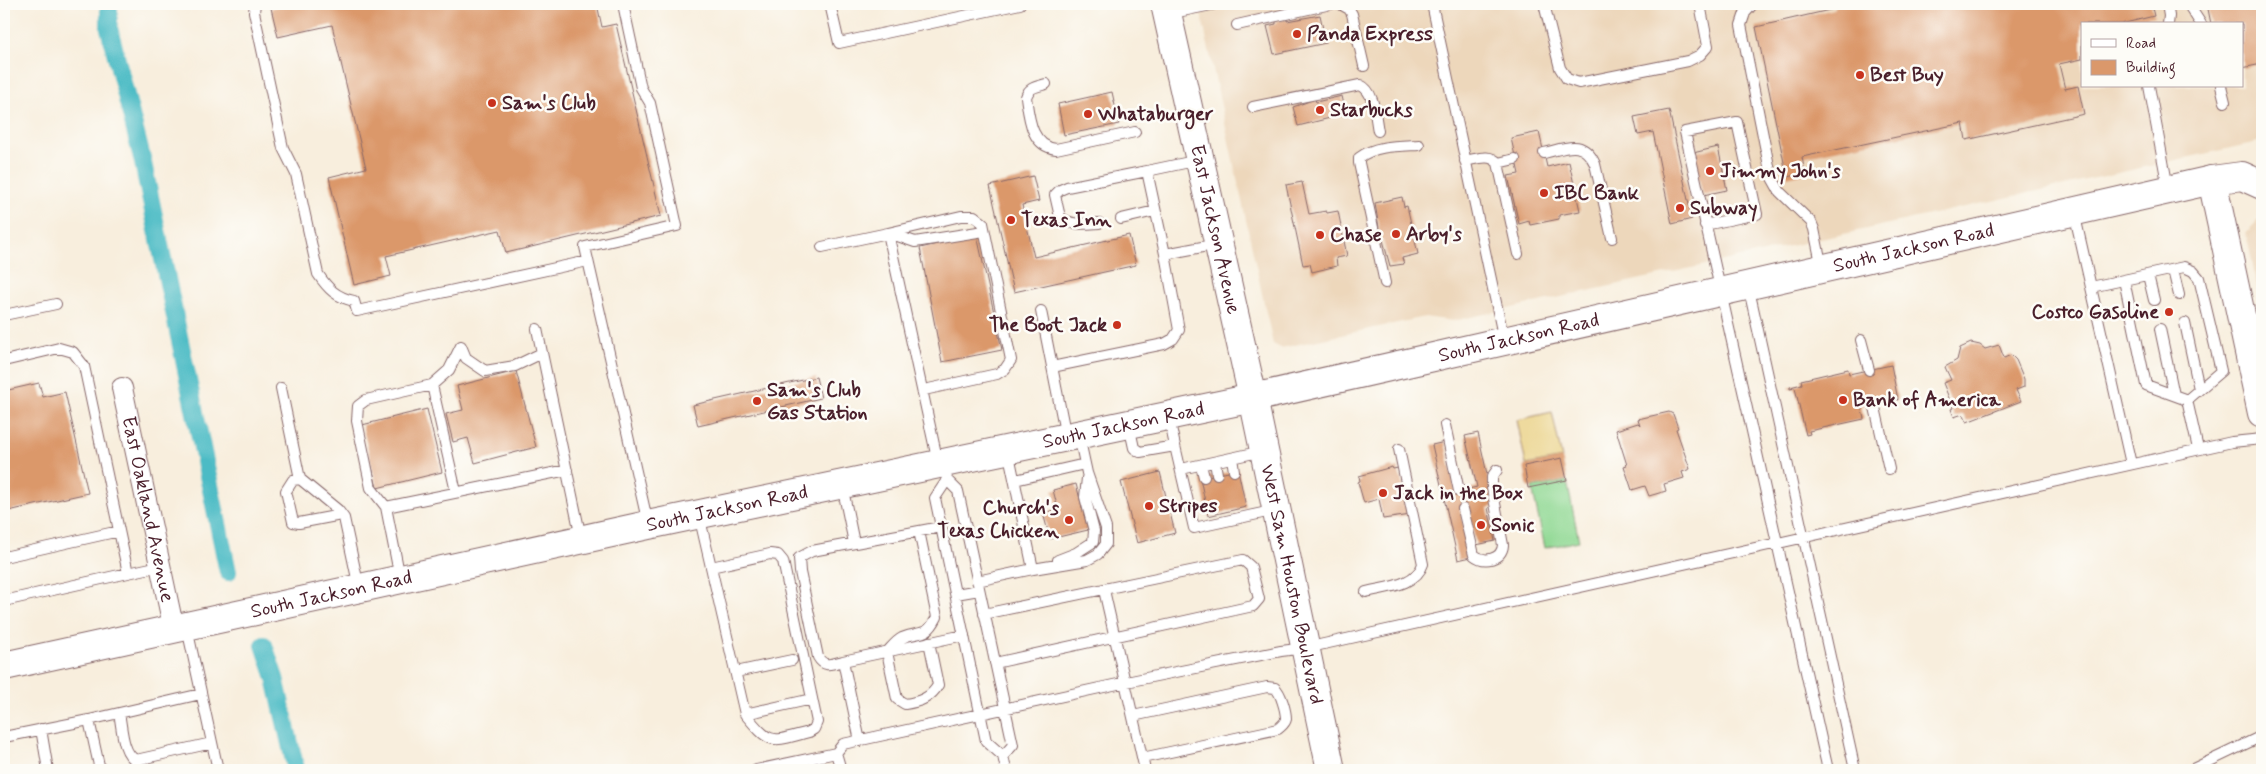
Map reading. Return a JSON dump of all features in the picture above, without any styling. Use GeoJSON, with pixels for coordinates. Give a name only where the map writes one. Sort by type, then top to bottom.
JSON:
{"type":"FeatureCollection","features":[{"type":"Feature","properties":{"kind":"main road","name":"East Jackson Avenue"},"geometry":{"type":"LineString","coordinates":[[1166,9],[1253,398]]}},
{"type":"Feature","properties":{"kind":"main road","name":"South Jackson Road"},"geometry":{"type":"LineString","coordinates":[[4,666],[699,514],[842,484],[943,469],[1008,449],[1253,398],[2212,180],[2255,174]]}},
{"type":"Feature","properties":{"kind":"main road"},"geometry":{"type":"LineString","coordinates":[[2212,180],[2262,413]]}},
{"type":"Feature","properties":{"kind":"main road","name":"West Sam Houston Boulevard"},"geometry":{"type":"LineString","coordinates":[[1253,398],[1331,770]]}},
{"type":"Feature","properties":{"kind":"street","name":"East Oakland Avenue"},"geometry":{"type":"LineString","coordinates":[[122,388],[160,566],[180,628]]}},
{"type":"Feature","properties":{"kind":"lane"},"geometry":{"type":"LineString","coordinates":[[255,4],[254,12],[283,148],[296,174],[318,274],[326,287],[339,297],[354,301],[357,311],[588,261]]}},
{"type":"Feature","properties":{"kind":"lane"},"geometry":{"type":"LineString","coordinates":[[622,4],[641,88],[650,103],[677,226],[585,247],[648,525]]}},
{"type":"Feature","properties":{"kind":"lane"},"geometry":{"type":"LineString","coordinates":[[830,4],[839,43],[1020,4]]}},
{"type":"Feature","properties":{"kind":"lane"},"geometry":{"type":"LineString","coordinates":[[1166,9],[1216,4]]}},
{"type":"Feature","properties":{"kind":"lane"},"geometry":{"type":"LineString","coordinates":[[1237,25],[1331,4]]}},
{"type":"Feature","properties":{"kind":"lane"},"geometry":{"type":"LineString","coordinates":[[1340,4],[1349,9],[1352,14],[1364,66]]}},
{"type":"Feature","properties":{"kind":"lane"},"geometry":{"type":"LineString","coordinates":[[1432,4],[1504,341]]}},
{"type":"Feature","properties":{"kind":"lane"},"geometry":{"type":"LineString","coordinates":[[1544,4],[1560,68],[1567,79],[1579,83],[1688,61],[1700,55],[1708,46],[1700,4]]}},
{"type":"Feature","properties":{"kind":"lane"},"geometry":{"type":"LineString","coordinates":[[1753,4],[1745,13],[1741,25],[1771,176],[1780,192],[1810,222],[1814,229],[1822,268]]}},
{"type":"Feature","properties":{"kind":"lane"},"geometry":{"type":"LineString","coordinates":[[2167,4],[2168,22]]}},
{"type":"Feature","properties":{"kind":"lane"},"geometry":{"type":"LineString","coordinates":[[2190,7],[2201,22]]}},
{"type":"Feature","properties":{"kind":"lane"},"geometry":{"type":"LineString","coordinates":[[1046,84],[1032,88],[1026,97],[1034,134],[1039,142],[1048,148],[1056,149],[1135,132]]}},
{"type":"Feature","properties":{"kind":"lane"},"geometry":{"type":"LineString","coordinates":[[1253,107],[1360,85],[1365,87],[1370,95],[1378,132]]}},
{"type":"Feature","properties":{"kind":"lane"},"geometry":{"type":"LineString","coordinates":[[2149,88],[2169,190]]}},
{"type":"Feature","properties":{"kind":"lane"},"geometry":{"type":"LineString","coordinates":[[2222,88],[2225,102]]}},
{"type":"Feature","properties":{"kind":"lane"},"geometry":{"type":"LineString","coordinates":[[1705,225],[1757,214],[1737,122],[1685,132],[1705,225],[1828,770]]}},
{"type":"Feature","properties":{"kind":"lane"},"geometry":{"type":"LineString","coordinates":[[1385,283],[1359,158],[1368,152],[1392,147],[1419,145]]}},
{"type":"Feature","properties":{"kind":"lane"},"geometry":{"type":"LineString","coordinates":[[1544,153],[1574,146],[1580,147],[1591,156],[1612,238]]}},
{"type":"Feature","properties":{"kind":"lane"},"geometry":{"type":"LineString","coordinates":[[1466,161],[1488,157],[1498,163],[1518,254]]}},
{"type":"Feature","properties":{"kind":"lane"},"geometry":{"type":"LineString","coordinates":[[1498,163],[1516,159]]}},
{"type":"Feature","properties":{"kind":"lane"},"geometry":{"type":"LineString","coordinates":[[1099,223],[1073,224],[1064,221],[1060,218],[1056,195],[1060,190],[1067,187],[1200,160]]}},
{"type":"Feature","properties":{"kind":"lane"},"geometry":{"type":"LineString","coordinates":[[1052,367],[1164,344],[1173,339],[1180,330],[1147,171]]}},
{"type":"Feature","properties":{"kind":"lane"},"geometry":{"type":"LineString","coordinates":[[1121,219],[1155,211]]}},
{"type":"Feature","properties":{"kind":"lane"},"geometry":{"type":"LineString","coordinates":[[2074,212],[2130,464]]}},
{"type":"Feature","properties":{"kind":"lane"},"geometry":{"type":"LineString","coordinates":[[822,247],[961,216],[974,216],[983,223],[1011,360],[1005,369],[997,374],[924,390]]}},
{"type":"Feature","properties":{"kind":"lane"},"geometry":{"type":"LineString","coordinates":[[888,233],[915,242],[984,231]]}},
{"type":"Feature","properties":{"kind":"lane"},"geometry":{"type":"LineString","coordinates":[[888,233],[943,469],[958,491],[1004,710],[1013,744],[1003,756]]}},
{"type":"Feature","properties":{"kind":"lane"},"geometry":{"type":"LineString","coordinates":[[1165,254],[1219,244]]}},
{"type":"Feature","properties":{"kind":"lane"},"geometry":{"type":"LineString","coordinates":[[2091,287],[2184,267],[2193,271],[2199,278],[2221,371],[2187,400]]}},
{"type":"Feature","properties":{"kind":"lane"},"geometry":{"type":"LineString","coordinates":[[2173,270],[2179,295]]}},
{"type":"Feature","properties":{"kind":"lane"},"geometry":{"type":"LineString","coordinates":[[2148,275],[2154,300]]}},
{"type":"Feature","properties":{"kind":"lane"},"geometry":{"type":"LineString","coordinates":[[2124,280],[2146,385],[2187,400]]}},
{"type":"Feature","properties":{"kind":"lane"},"geometry":{"type":"LineString","coordinates":[[1748,286],[1855,770]]}},
{"type":"Feature","properties":{"kind":"lane"},"geometry":{"type":"LineString","coordinates":[[4,315],[56,304]]}},
{"type":"Feature","properties":{"kind":"lane"},"geometry":{"type":"LineString","coordinates":[[956,594],[1076,553],[1093,542],[1094,531],[1085,497],[1086,468],[1072,436],[1052,367],[1041,311]]}},
{"type":"Feature","properties":{"kind":"lane"},"geometry":{"type":"LineString","coordinates":[[2185,323],[2199,389]]}},
{"type":"Feature","properties":{"kind":"lane"},"geometry":{"type":"LineString","coordinates":[[537,329],[581,540]]}},
{"type":"Feature","properties":{"kind":"lane"},"geometry":{"type":"LineString","coordinates":[[2160,329],[2174,395]]}},
{"type":"Feature","properties":{"kind":"lane"},"geometry":{"type":"LineString","coordinates":[[1861,340],[1868,370]]}},
{"type":"Feature","properties":{"kind":"lane"},"geometry":{"type":"LineString","coordinates":[[400,580],[386,507],[371,488],[356,421],[358,406],[366,400],[432,385],[449,370],[461,346],[466,358],[485,371],[515,366],[542,353]]}},
{"type":"Feature","properties":{"kind":"lane"},"geometry":{"type":"LineString","coordinates":[[4,361],[59,348],[73,352],[84,366],[128,573]]}},
{"type":"Feature","properties":{"kind":"lane"},"geometry":{"type":"LineString","coordinates":[[432,385],[456,492]]}},
{"type":"Feature","properties":{"kind":"lane"},"geometry":{"type":"LineString","coordinates":[[281,388],[300,479],[344,518],[359,589]]}},
{"type":"Feature","properties":{"kind":"lane"},"geometry":{"type":"LineString","coordinates":[[2187,400],[2198,449]]}},
{"type":"Feature","properties":{"kind":"lane"},"geometry":{"type":"LineString","coordinates":[[1874,403],[1889,470]]}},
{"type":"Feature","properties":{"kind":"lane"},"geometry":{"type":"LineString","coordinates":[[1168,416],[1194,528],[1226,516],[1276,509]]}},
{"type":"Feature","properties":{"kind":"lane"},"geometry":{"type":"LineString","coordinates":[[1129,424],[1134,448],[1140,452],[1175,446]]}},
{"type":"Feature","properties":{"kind":"lane"},"geometry":{"type":"LineString","coordinates":[[1445,425],[1459,491]]}},
{"type":"Feature","properties":{"kind":"lane"},"geometry":{"type":"LineString","coordinates":[[756,770],[836,753],[843,744],[1125,683],[1281,651],[1306,648],[2198,449],[2232,442],[2262,439]]}},
{"type":"Feature","properties":{"kind":"lane"},"geometry":{"type":"LineString","coordinates":[[1008,449],[1033,569]]}},
{"type":"Feature","properties":{"kind":"lane"},"geometry":{"type":"LineString","coordinates":[[1366,592],[1408,580],[1418,574],[1423,564],[1399,449]]}},
{"type":"Feature","properties":{"kind":"lane"},"geometry":{"type":"LineString","coordinates":[[1181,469],[1264,451]]}},
{"type":"Feature","properties":{"kind":"lane"},"geometry":{"type":"LineString","coordinates":[[1232,458],[1234,471]]}},
{"type":"Feature","properties":{"kind":"lane"},"geometry":{"type":"LineString","coordinates":[[1215,462],[1217,474]]}},
{"type":"Feature","properties":{"kind":"lane"},"geometry":{"type":"LineString","coordinates":[[1201,465],[1204,477]]}},
{"type":"Feature","properties":{"kind":"lane"},"geometry":{"type":"LineString","coordinates":[[1014,480],[1086,468]]}},
{"type":"Feature","properties":{"kind":"lane"},"geometry":{"type":"LineString","coordinates":[[943,469],[935,498],[941,527],[986,741],[1003,756],[1006,770]]}},
{"type":"Feature","properties":{"kind":"lane"},"geometry":{"type":"LineString","coordinates":[[386,507],[567,470]]}},
{"type":"Feature","properties":{"kind":"lane"},"geometry":{"type":"LineString","coordinates":[[1463,509],[1474,555],[1485,560],[1496,558],[1503,550],[1492,488],[1492,478],[1497,470]]}},
{"type":"Feature","properties":{"kind":"lane"},"geometry":{"type":"LineString","coordinates":[[300,479],[293,480],[286,490],[294,522],[299,523],[341,515]]}},
{"type":"Feature","properties":{"kind":"lane"},"geometry":{"type":"LineString","coordinates":[[842,484],[854,543]]}},
{"type":"Feature","properties":{"kind":"lane"},"geometry":{"type":"LineString","coordinates":[[699,514],[711,567],[736,672],[745,714],[763,736],[773,740],[814,729],[817,722],[783,561],[778,555],[770,554],[711,567]]}},
{"type":"Feature","properties":{"kind":"lane"},"geometry":{"type":"LineString","coordinates":[[941,527],[812,551],[799,558],[800,572],[818,657],[826,665],[964,635]]}},
{"type":"Feature","properties":{"kind":"lane"},"geometry":{"type":"LineString","coordinates":[[4,557],[119,531]]}},
{"type":"Feature","properties":{"kind":"lane"},"geometry":{"type":"LineString","coordinates":[[887,652],[902,638],[924,633],[932,628],[937,617],[919,531]]}},
{"type":"Feature","properties":{"kind":"lane"},"geometry":{"type":"LineString","coordinates":[[984,614],[1243,560],[1251,567],[1259,599],[1253,606],[995,663]]}},
{"type":"Feature","properties":{"kind":"lane"},"geometry":{"type":"LineString","coordinates":[[4,601],[160,566]]}},
{"type":"Feature","properties":{"kind":"lane"},"geometry":{"type":"LineString","coordinates":[[1104,590],[1145,770]]}},
{"type":"Feature","properties":{"kind":"lane"},"geometry":{"type":"LineString","coordinates":[[180,628],[201,694],[218,770]]}},
{"type":"Feature","properties":{"kind":"lane"},"geometry":{"type":"LineString","coordinates":[[887,652],[897,699],[905,704],[919,702],[934,693],[938,685],[929,642]]}},
{"type":"Feature","properties":{"kind":"lane"},"geometry":{"type":"LineString","coordinates":[[736,672],[792,660]]}},
{"type":"Feature","properties":{"kind":"lane"},"geometry":{"type":"LineString","coordinates":[[843,661],[860,741]]}},
{"type":"Feature","properties":{"kind":"lane"},"geometry":{"type":"LineString","coordinates":[[1133,716],[1267,687],[1275,688],[1279,692],[1286,719],[1284,724],[1278,729],[1142,758]]}},
{"type":"Feature","properties":{"kind":"lane"},"geometry":{"type":"LineString","coordinates":[[4,737],[201,694]]}},
{"type":"Feature","properties":{"kind":"lane"},"geometry":{"type":"LineString","coordinates":[[745,714],[812,699]]}},
{"type":"Feature","properties":{"kind":"lane"},"geometry":{"type":"LineString","coordinates":[[119,713],[127,750],[131,758],[136,760],[212,743]]}},
{"type":"Feature","properties":{"kind":"lane"},"geometry":{"type":"LineString","coordinates":[[88,720],[100,770]]}},
{"type":"Feature","properties":{"kind":"lane"},"geometry":{"type":"LineString","coordinates":[[41,729],[48,770]]}},
{"type":"Feature","properties":{"kind":"lane"},"geometry":{"type":"LineString","coordinates":[[2191,770],[2262,736]]}},
{"type":"Feature","properties":{"kind":"lane"},"geometry":{"type":"LineString","coordinates":[[836,753],[840,770]]}},
{"type":"Feature","properties":{"kind":"shaded area"},"geometry":{"type":"Polygon","coordinates":[[[1199,4],[2262,4],[2262,141],[1453,321],[1425,317],[1281,348],[1273,344],[1199,4]]]}},
{"type":"Feature","properties":{"kind":"shaded area"},"geometry":{"type":"Polygon","coordinates":[[[2262,216],[2262,309],[2246,233],[2262,216]]]}},
{"type":"Feature","properties":{"kind":"green space"},"geometry":{"type":"Polygon","coordinates":[[[1567,481],[1579,541],[1545,548],[1532,488],[1567,481]]]}},
{"type":"Feature","properties":{"kind":"sand"},"geometry":{"type":"Polygon","coordinates":[[[1552,412],[1562,458],[1526,465],[1517,420],[1552,412]]]}},
{"type":"Feature","properties":{"kind":"building","name":"Sam's Club"},"geometry":{"type":"Polygon","coordinates":[[[288,4],[597,4],[602,27],[616,24],[661,216],[506,253],[500,230],[386,256],[391,276],[354,285],[329,177],[366,168],[332,25],[278,37],[271,8],[288,4]]]}},
{"type":"Feature","properties":{"kind":"building","name":"Best Buy"},"geometry":{"type":"Polygon","coordinates":[[[1835,4],[2151,4],[2154,16],[2129,22],[2081,22],[2081,59],[2059,64],[2065,89],[2078,86],[2084,114],[1966,140],[1963,123],[1802,157],[1805,173],[1787,177],[1756,27],[1834,9],[1835,4]]]}},
{"type":"Feature","properties":{"kind":"building"},"geometry":{"type":"Polygon","coordinates":[[[2207,4],[2262,4],[2262,64],[2244,68],[2244,22],[2211,22],[2207,4]]]}},
{"type":"Feature","properties":{"kind":"building","name":"Panda Express"},"geometry":{"type":"Polygon","coordinates":[[[1320,15],[1326,43],[1274,54],[1267,26],[1276,24],[1276,21],[1320,15]]]}},
{"type":"Feature","properties":{"kind":"building","name":"Whataburger"},"geometry":{"type":"Polygon","coordinates":[[[1112,92],[1119,124],[1064,135],[1058,104],[1112,92]]]}},
{"type":"Feature","properties":{"kind":"building","name":"Starbucks"},"geometry":{"type":"Polygon","coordinates":[[[1342,96],[1346,114],[1298,126],[1293,107],[1315,99],[1316,102],[1342,96]]]}},
{"type":"Feature","properties":{"kind":"building"},"geometry":{"type":"Polygon","coordinates":[[[1669,110],[1692,219],[1672,224],[1653,132],[1638,135],[1634,117],[1669,110]]]}},
{"type":"Feature","properties":{"kind":"building","name":"IBC Bank"},"geometry":{"type":"Polygon","coordinates":[[[1539,132],[1547,167],[1569,162],[1580,211],[1559,215],[1559,219],[1530,225],[1529,221],[1519,224],[1508,176],[1519,174],[1511,138],[1539,132]]]}},
{"type":"Feature","properties":{"kind":"building","name":"Jimmy John's"},"geometry":{"type":"Polygon","coordinates":[[[1718,147],[1727,190],[1703,195],[1693,153],[1718,147]]]}},
{"type":"Feature","properties":{"kind":"building","name":"Texas Inn"},"geometry":{"type":"Polygon","coordinates":[[[1033,176],[1039,201],[1022,205],[1034,257],[1129,235],[1136,265],[1014,292],[990,186],[1033,176]]]}},
{"type":"Feature","properties":{"kind":"building","name":"Chase"},"geometry":{"type":"Polygon","coordinates":[[[1302,182],[1309,214],[1338,211],[1347,256],[1336,258],[1337,266],[1312,272],[1310,264],[1303,265],[1286,185],[1302,182]]]}},
{"type":"Feature","properties":{"kind":"building","name":"Arby's"},"geometry":{"type":"Polygon","coordinates":[[[1402,197],[1404,207],[1407,206],[1418,254],[1402,258],[1404,264],[1390,266],[1383,240],[1381,241],[1375,203],[1402,197]]]}},
{"type":"Feature","properties":{"kind":"building"},"geometry":{"type":"Polygon","coordinates":[[[977,235],[1002,350],[942,362],[920,248],[977,235]]]}},
{"type":"Feature","properties":{"kind":"building"},"geometry":{"type":"Polygon","coordinates":[[[1971,343],[1980,345],[1985,349],[1999,345],[2004,358],[2011,355],[2016,360],[2024,379],[2024,387],[2016,390],[2021,401],[1967,422],[1963,414],[1954,417],[1951,409],[1953,408],[1943,383],[1951,380],[1945,367],[1957,360],[1960,348],[1971,343]]]}},
{"type":"Feature","properties":{"kind":"building","name":"Bank of America"},"geometry":{"type":"Polygon","coordinates":[[[1891,365],[1898,400],[1861,406],[1864,419],[1809,431],[1810,434],[1806,435],[1795,388],[1790,389],[1790,387],[1802,384],[1801,380],[1848,369],[1849,374],[1891,365]]]}},
{"type":"Feature","properties":{"kind":"building"},"geometry":{"type":"Polygon","coordinates":[[[516,371],[536,447],[475,463],[468,438],[453,442],[446,414],[463,410],[457,386],[516,371]]]}},
{"type":"Feature","properties":{"kind":"building","name":"Sam's Club Gas Station"},"geometry":{"type":"Polygon","coordinates":[[[816,377],[821,398],[698,426],[693,405],[816,377]]]}},
{"type":"Feature","properties":{"kind":"building"},"geometry":{"type":"Polygon","coordinates":[[[39,383],[43,397],[65,392],[88,493],[4,512],[4,391],[39,383]]]}},
{"type":"Feature","properties":{"kind":"building"},"geometry":{"type":"Polygon","coordinates":[[[427,409],[442,472],[377,488],[362,425],[427,409]]]}},
{"type":"Feature","properties":{"kind":"building"},"geometry":{"type":"Polygon","coordinates":[[[1669,412],[1673,414],[1678,428],[1676,429],[1690,469],[1682,472],[1684,478],[1664,484],[1666,491],[1649,496],[1645,486],[1632,490],[1624,466],[1627,465],[1616,430],[1638,423],[1640,425],[1638,419],[1669,412]]]}},
{"type":"Feature","properties":{"kind":"building"},"geometry":{"type":"Polygon","coordinates":[[[1478,433],[1494,506],[1488,508],[1495,541],[1476,545],[1468,508],[1460,509],[1471,557],[1458,560],[1432,445],[1445,442],[1456,492],[1477,487],[1465,436],[1478,433]]]}},
{"type":"Feature","properties":{"kind":"building"},"geometry":{"type":"Polygon","coordinates":[[[1562,458],[1567,480],[1528,488],[1524,466],[1562,458]]]}},
{"type":"Feature","properties":{"kind":"building","name":"Jack in the Box"},"geometry":{"type":"Polygon","coordinates":[[[1392,467],[1393,469],[1398,468],[1411,515],[1383,519],[1379,499],[1364,503],[1358,482],[1360,481],[1359,476],[1392,467]]]}},
{"type":"Feature","properties":{"kind":"building"},"geometry":{"type":"Polygon","coordinates":[[[1238,470],[1246,507],[1208,516],[1200,478],[1238,470]]]}},
{"type":"Feature","properties":{"kind":"building"},"geometry":{"type":"Polygon","coordinates":[[[1160,472],[1175,533],[1137,543],[1121,482],[1160,472]]]}},
{"type":"Feature","properties":{"kind":"building"},"geometry":{"type":"Polygon","coordinates":[[[1076,484],[1088,530],[1050,539],[1043,513],[1058,509],[1053,490],[1076,484]]]}},
{"type":"Feature","properties":{"kind":"waterway"},"geometry":{"type":"LineString","coordinates":[[109,4],[109,28],[142,158],[228,572]]}},
{"type":"Feature","properties":{"kind":"waterway"},"geometry":{"type":"LineString","coordinates":[[264,645],[275,678],[296,770]]}},
{"type":"Feature","properties":{"kind":"place","name":"Panda Express"},"geometry":{"type":"Point","coordinates":[1297,34]}},
{"type":"Feature","properties":{"kind":"place","name":"Best Buy"},"geometry":{"type":"Point","coordinates":[1860,75]}},
{"type":"Feature","properties":{"kind":"place","name":"Sam's Club"},"geometry":{"type":"Point","coordinates":[492,103]}},
{"type":"Feature","properties":{"kind":"place","name":"Starbucks"},"geometry":{"type":"Point","coordinates":[1320,110]}},
{"type":"Feature","properties":{"kind":"place","name":"Whataburger"},"geometry":{"type":"Point","coordinates":[1088,114]}},
{"type":"Feature","properties":{"kind":"place","name":"Jimmy John's"},"geometry":{"type":"Point","coordinates":[1710,171]}},
{"type":"Feature","properties":{"kind":"place","name":"IBC Bank"},"geometry":{"type":"Point","coordinates":[1544,193]}},
{"type":"Feature","properties":{"kind":"place","name":"Subway"},"geometry":{"type":"Point","coordinates":[1680,208]}},
{"type":"Feature","properties":{"kind":"place","name":"Texas Inn"},"geometry":{"type":"Point","coordinates":[1011,220]}},
{"type":"Feature","properties":{"kind":"place","name":"Arby's"},"geometry":{"type":"Point","coordinates":[1396,234]}},
{"type":"Feature","properties":{"kind":"place","name":"Chase"},"geometry":{"type":"Point","coordinates":[1320,235]}},
{"type":"Feature","properties":{"kind":"place","name":"Costco Gasoline"},"geometry":{"type":"Point","coordinates":[2169,312]}},
{"type":"Feature","properties":{"kind":"place","name":"The Boot Jack"},"geometry":{"type":"Point","coordinates":[1117,325]}},
{"type":"Feature","properties":{"kind":"place","name":"Bank of America"},"geometry":{"type":"Point","coordinates":[1843,400]}},
{"type":"Feature","properties":{"kind":"place","name":"Sam's Club Gas Station"},"geometry":{"type":"Point","coordinates":[757,401]}},
{"type":"Feature","properties":{"kind":"place","name":"Jack in the Box"},"geometry":{"type":"Point","coordinates":[1383,493]}},
{"type":"Feature","properties":{"kind":"place","name":"Stripes"},"geometry":{"type":"Point","coordinates":[1149,506]}},
{"type":"Feature","properties":{"kind":"place","name":"Church's Texas Chicken"},"geometry":{"type":"Point","coordinates":[1069,520]}},
{"type":"Feature","properties":{"kind":"place","name":"Sonic"},"geometry":{"type":"Point","coordinates":[1481,525]}}]}
